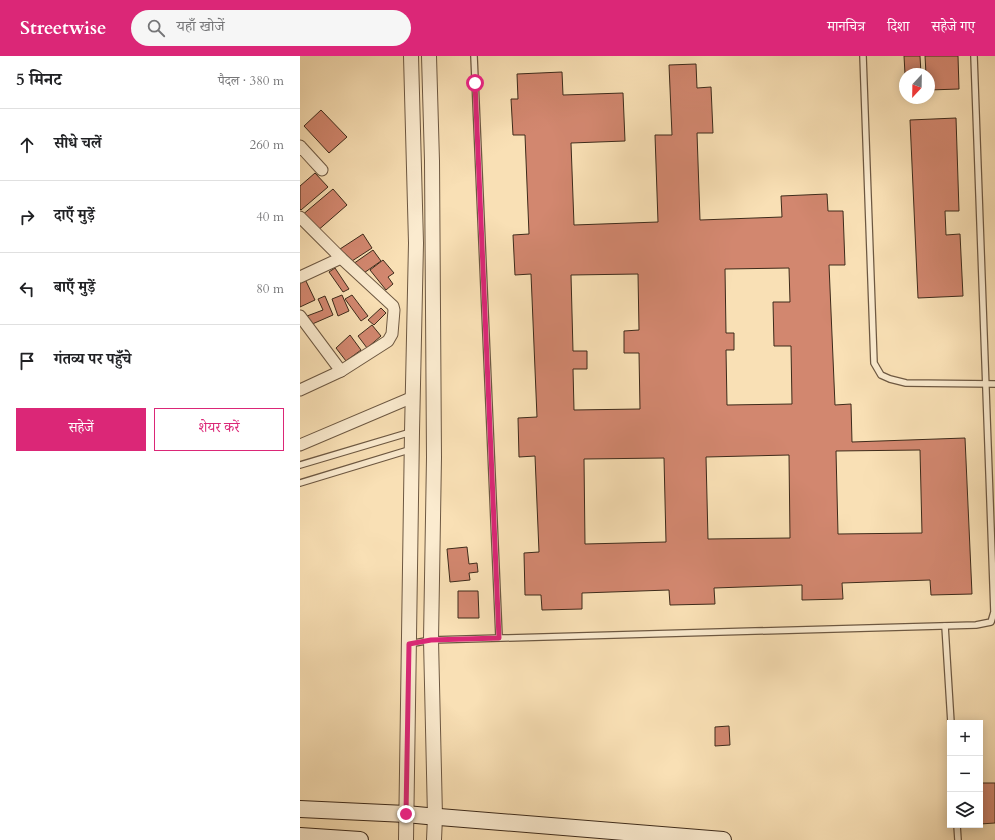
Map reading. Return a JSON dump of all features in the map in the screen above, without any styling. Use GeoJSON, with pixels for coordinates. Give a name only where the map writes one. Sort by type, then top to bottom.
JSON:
{"type":"FeatureCollection","features":[{"type":"Feature","properties":{"kind":"main road"},"geometry":{"type":"LineString","coordinates":[[300,808],[406,814],[723,840]]}},
{"type":"Feature","properties":{"kind":"main road"},"geometry":{"type":"LineString","coordinates":[[300,836],[360,840]]}},
{"type":"Feature","properties":{"kind":"street"},"geometry":{"type":"LineString","coordinates":[[406,840],[412,397],[416,244],[411,56]]}},
{"type":"Feature","properties":{"kind":"street"},"geometry":{"type":"LineString","coordinates":[[429,56],[432,154],[433,295],[434,457],[431,640],[435,817],[434,840]]}},
{"type":"Feature","properties":{"kind":"street"},"geometry":{"type":"LineString","coordinates":[[300,146],[322,170]]}},
{"type":"Feature","properties":{"kind":"street"},"geometry":{"type":"LineString","coordinates":[[300,217],[393,306],[394,310],[392,334],[388,341],[341,370],[300,390]]}},
{"type":"Feature","properties":{"kind":"street"},"geometry":{"type":"LineString","coordinates":[[300,277],[342,258]]}},
{"type":"Feature","properties":{"kind":"street"},"geometry":{"type":"LineString","coordinates":[[414,294],[433,295]]}},
{"type":"Feature","properties":{"kind":"street"},"geometry":{"type":"LineString","coordinates":[[300,316],[341,370]]}},
{"type":"Feature","properties":{"kind":"street"},"geometry":{"type":"LineString","coordinates":[[300,445],[412,397]]}},
{"type":"Feature","properties":{"kind":"lane"},"geometry":{"type":"LineString","coordinates":[[474,56],[499,638]]}},
{"type":"Feature","properties":{"kind":"lane"},"geometry":{"type":"LineString","coordinates":[[863,56],[874,363],[881,375],[906,383],[995,384]]}},
{"type":"Feature","properties":{"kind":"lane"},"geometry":{"type":"LineString","coordinates":[[409,644],[431,640],[945,626],[976,625],[991,622],[994,612],[987,383],[974,56]]}},
{"type":"Feature","properties":{"kind":"lane"},"geometry":{"type":"LineString","coordinates":[[300,465],[412,432]]}},
{"type":"Feature","properties":{"kind":"lane"},"geometry":{"type":"LineString","coordinates":[[300,483],[412,449]]}},
{"type":"Feature","properties":{"kind":"lane"},"geometry":{"type":"LineString","coordinates":[[945,626],[951,720]]}},
{"type":"Feature","properties":{"kind":"lane"},"geometry":{"type":"LineString","coordinates":[[957,828],[958,840]]}},
{"type":"Feature","properties":{"kind":"building"},"geometry":{"type":"Polygon","coordinates":[[[904,56],[920,56],[921,68],[905,68],[904,56]]]}},
{"type":"Feature","properties":{"kind":"building"},"geometry":{"type":"Polygon","coordinates":[[[925,56],[958,56],[959,89],[935,90],[935,68],[926,68],[925,56]]]}},
{"type":"Feature","properties":{"kind":"building"},"geometry":{"type":"Polygon","coordinates":[[[696,64],[697,88],[711,87],[713,133],[697,133],[700,220],[782,217],[781,196],[827,194],[828,211],[843,211],[845,265],[829,265],[835,405],[851,404],[852,442],[965,438],[972,594],[931,595],[930,580],[842,583],[843,599],[802,600],[802,585],[714,588],[715,604],[670,605],[669,590],[582,593],[582,609],[542,610],[541,595],[525,595],[524,553],[539,552],[535,456],[519,457],[518,418],[537,417],[531,274],[515,275],[513,235],[529,234],[525,135],[513,135],[511,99],[518,99],[517,74],[562,72],[563,95],[623,93],[625,141],[571,143],[574,225],[658,222],[655,135],[672,135],[669,65],[696,64]],[[789,268],[725,269],[726,333],[734,333],[734,350],[726,350],[727,405],[792,404],[791,346],[774,346],[773,302],[790,302],[789,268]],[[638,274],[571,275],[573,351],[587,351],[587,369],[573,369],[574,410],[640,409],[639,353],[624,353],[624,331],[639,330],[638,274]],[[920,450],[836,451],[838,534],[922,533],[920,450]],[[789,455],[706,457],[708,539],[790,538],[789,455]],[[664,458],[584,459],[585,544],[666,542],[664,458]]]}},
{"type":"Feature","properties":{"kind":"building"},"geometry":{"type":"Polygon","coordinates":[[[321,110],[347,137],[329,153],[304,126],[321,110]]]}},
{"type":"Feature","properties":{"kind":"building"},"geometry":{"type":"Polygon","coordinates":[[[956,118],[959,211],[945,211],[946,235],[960,234],[963,296],[918,298],[910,120],[956,118]]]}},
{"type":"Feature","properties":{"kind":"building"},"geometry":{"type":"Polygon","coordinates":[[[315,173],[328,187],[301,210],[300,186],[315,173]]]}},
{"type":"Feature","properties":{"kind":"building"},"geometry":{"type":"Polygon","coordinates":[[[333,189],[347,205],[316,232],[301,216],[333,189]]]}},
{"type":"Feature","properties":{"kind":"building"},"geometry":{"type":"Polygon","coordinates":[[[363,234],[372,248],[349,263],[340,249],[363,234]]]}},
{"type":"Feature","properties":{"kind":"building"},"geometry":{"type":"Polygon","coordinates":[[[373,250],[381,261],[361,275],[353,264],[373,250]]]}},
{"type":"Feature","properties":{"kind":"building"},"geometry":{"type":"Polygon","coordinates":[[[383,260],[394,273],[388,277],[393,284],[386,290],[370,270],[383,260]]]}},
{"type":"Feature","properties":{"kind":"building"},"geometry":{"type":"Polygon","coordinates":[[[335,268],[349,289],[343,292],[329,272],[335,268]]]}},
{"type":"Feature","properties":{"kind":"building"},"geometry":{"type":"Polygon","coordinates":[[[305,279],[315,300],[300,307],[300,281],[305,279]]]}},
{"type":"Feature","properties":{"kind":"building"},"geometry":{"type":"Polygon","coordinates":[[[342,295],[349,311],[338,316],[332,299],[342,295]]]}},
{"type":"Feature","properties":{"kind":"building"},"geometry":{"type":"Polygon","coordinates":[[[352,295],[368,316],[361,321],[345,299],[352,295]]]}},
{"type":"Feature","properties":{"kind":"building"},"geometry":{"type":"Polygon","coordinates":[[[325,296],[333,315],[310,325],[307,316],[323,310],[318,299],[325,296]]]}},
{"type":"Feature","properties":{"kind":"building"},"geometry":{"type":"Polygon","coordinates":[[[381,308],[386,313],[374,325],[368,320],[381,308]]]}},
{"type":"Feature","properties":{"kind":"building"},"geometry":{"type":"Polygon","coordinates":[[[372,325],[381,336],[367,348],[358,336],[372,325]]]}},
{"type":"Feature","properties":{"kind":"building"},"geometry":{"type":"Polygon","coordinates":[[[350,335],[361,350],[346,361],[336,348],[350,335]]]}},
{"type":"Feature","properties":{"kind":"building"},"geometry":{"type":"Polygon","coordinates":[[[467,547],[469,564],[477,563],[478,572],[469,573],[470,580],[450,582],[447,549],[467,547]]]}},
{"type":"Feature","properties":{"kind":"building"},"geometry":{"type":"Polygon","coordinates":[[[458,591],[478,591],[479,618],[458,618],[458,591]]]}},
{"type":"Feature","properties":{"kind":"building"},"geometry":{"type":"Polygon","coordinates":[[[729,726],[730,745],[715,746],[715,727],[729,726]]]}},
{"type":"Feature","properties":{"kind":"building"},"geometry":{"type":"Polygon","coordinates":[[[983,783],[995,783],[995,823],[983,824],[983,783]]]}},
{"type":"Feature","properties":{"kind":"route"},"geometry":{"type":"LineString","coordinates":[[406,814],[409,644],[431,640],[499,638],[475,83]]}}]}
